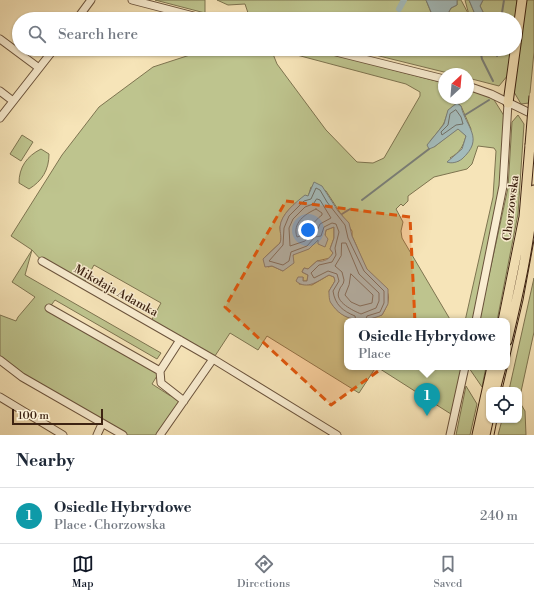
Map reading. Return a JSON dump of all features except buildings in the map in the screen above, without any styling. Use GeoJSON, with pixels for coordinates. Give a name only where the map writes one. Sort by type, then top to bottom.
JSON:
{"type":"FeatureCollection","features":[{"type":"Feature","properties":{"kind":"main road"},"geometry":{"type":"LineString","coordinates":[[520,12],[522,0]]}},
{"type":"Feature","properties":{"kind":"main road"},"geometry":{"type":"LineString","coordinates":[[508,103],[514,56]]}},
{"type":"Feature","properties":{"kind":"main road","name":"Chorzowska"},"geometry":{"type":"LineString","coordinates":[[504,318],[512,283],[524,217],[534,96]]}},
{"type":"Feature","properties":{"kind":"main road","name":"Chorzowska"},"geometry":{"type":"LineString","coordinates":[[510,328],[520,285],[532,219],[534,190]]}},
{"type":"Feature","properties":{"kind":"main road"},"geometry":{"type":"LineString","coordinates":[[496,387],[500,370]]}},
{"type":"Feature","properties":{"kind":"main road"},"geometry":{"type":"LineString","coordinates":[[482,434],[479,424],[491,371]]}},
{"type":"Feature","properties":{"kind":"main road"},"geometry":{"type":"LineString","coordinates":[[482,434],[487,423]]}},
{"type":"Feature","properties":{"kind":"street"},"geometry":{"type":"LineString","coordinates":[[83,12],[92,0]]}},
{"type":"Feature","properties":{"kind":"street"},"geometry":{"type":"LineString","coordinates":[[132,0],[178,12]]}},
{"type":"Feature","properties":{"kind":"street"},"geometry":{"type":"LineString","coordinates":[[0,39],[12,48]]}},
{"type":"Feature","properties":{"kind":"street"},"geometry":{"type":"LineString","coordinates":[[23,56],[39,68]]}},
{"type":"Feature","properties":{"kind":"street"},"geometry":{"type":"LineString","coordinates":[[0,118],[48,56]]}},
{"type":"Feature","properties":{"kind":"street"},"geometry":{"type":"LineString","coordinates":[[352,56],[438,78]]}},
{"type":"Feature","properties":{"kind":"street"},"geometry":{"type":"LineString","coordinates":[[474,88],[490,94],[534,115]]}},
{"type":"Feature","properties":{"kind":"street"},"geometry":{"type":"LineString","coordinates":[[0,91],[13,101]]}},
{"type":"Feature","properties":{"kind":"street","name":"Chorzowska"},"geometry":{"type":"LineString","coordinates":[[477,318],[503,186],[508,103]]}},
{"type":"Feature","properties":{"kind":"street","name":"Mikołaja Adamka"},"geometry":{"type":"LineString","coordinates":[[42,262],[213,359],[337,435]]}},
{"type":"Feature","properties":{"kind":"street"},"geometry":{"type":"LineString","coordinates":[[49,308],[160,372]]}},
{"type":"Feature","properties":{"kind":"street"},"geometry":{"type":"LineString","coordinates":[[180,340],[160,372],[162,383],[184,401]]}},
{"type":"Feature","properties":{"kind":"street"},"geometry":{"type":"LineString","coordinates":[[160,435],[213,359]]}},
{"type":"Feature","properties":{"kind":"street"},"geometry":{"type":"LineString","coordinates":[[0,360],[22,377],[123,435]]}},
{"type":"Feature","properties":{"kind":"street"},"geometry":{"type":"LineString","coordinates":[[450,435],[464,370]]}},
{"type":"Feature","properties":{"kind":"street"},"geometry":{"type":"LineString","coordinates":[[0,397],[63,435]]}},
{"type":"Feature","properties":{"kind":"street"},"geometry":{"type":"LineString","coordinates":[[96,435],[102,424]]}},
{"type":"Feature","properties":{"kind":"highlighted area"},"geometry":{"type":"Polygon","coordinates":[[[286,201],[410,217],[416,344],[331,405],[225,307],[286,201]]]}},
{"type":"Feature","properties":{"kind":"green space"},"geometry":{"type":"Polygon","coordinates":[[[155,0],[205,0],[205,12],[155,0]]]}},
{"type":"Feature","properties":{"kind":"green space"},"geometry":{"type":"Polygon","coordinates":[[[217,0],[426,0],[431,12],[248,12],[245,4],[228,5],[217,0]]]}},
{"type":"Feature","properties":{"kind":"green space"},"geometry":{"type":"Polygon","coordinates":[[[457,0],[461,0],[467,12],[449,12],[451,8],[457,5],[457,0]]]}},
{"type":"Feature","properties":{"kind":"green space"},"geometry":{"type":"Polygon","coordinates":[[[465,0],[469,0],[474,12],[468,12],[465,0]]]}},
{"type":"Feature","properties":{"kind":"green space"},"geometry":{"type":"Polygon","coordinates":[[[483,0],[517,0],[516,12],[483,12],[480,6],[483,0]]]}},
{"type":"Feature","properties":{"kind":"green space"},"geometry":{"type":"Polygon","coordinates":[[[526,0],[534,0],[534,52],[529,103],[521,104],[514,92],[519,56],[522,56],[522,31],[526,0]]]}},
{"type":"Feature","properties":{"kind":"green space"},"geometry":{"type":"Polygon","coordinates":[[[187,56],[274,56],[277,64],[326,130],[357,162],[373,163],[384,158],[420,96],[420,92],[406,84],[301,56],[339,56],[438,81],[438,104],[459,104],[474,104],[474,91],[491,95],[506,119],[503,186],[477,318],[466,318],[493,197],[496,151],[494,148],[478,146],[472,164],[467,169],[434,177],[408,196],[408,201],[403,206],[401,204],[396,209],[403,222],[401,231],[402,238],[449,318],[372,318],[382,315],[387,305],[387,292],[366,268],[352,236],[352,231],[326,191],[311,187],[308,197],[294,205],[283,217],[280,227],[280,243],[265,257],[268,267],[272,266],[283,271],[293,255],[325,235],[326,230],[334,227],[334,238],[330,249],[333,253],[330,258],[317,261],[308,269],[304,268],[302,272],[308,275],[307,281],[303,281],[303,277],[299,284],[312,285],[329,275],[334,277],[335,281],[329,291],[332,303],[338,312],[351,318],[344,318],[344,370],[374,370],[359,393],[267,336],[258,350],[230,333],[213,359],[150,323],[161,303],[94,265],[83,285],[42,261],[32,250],[11,236],[62,155],[99,107],[153,67],[187,56]],[[459,104],[452,106],[443,125],[430,141],[434,147],[458,128],[466,136],[461,149],[450,158],[459,161],[471,129],[459,104]]]}},
{"type":"Feature","properties":{"kind":"green space"},"geometry":{"type":"Polygon","coordinates":[[[379,56],[510,56],[508,75],[499,86],[474,80],[474,68],[438,68],[438,71],[379,56]]]}},
{"type":"Feature","properties":{"kind":"green space"},"geometry":{"type":"Polygon","coordinates":[[[518,115],[524,124],[518,214],[498,318],[480,318],[508,188],[512,122],[518,115]]]}},
{"type":"Feature","properties":{"kind":"green space"},"geometry":{"type":"Polygon","coordinates":[[[22,135],[33,142],[21,161],[10,154],[22,135]]]}},
{"type":"Feature","properties":{"kind":"green space"},"geometry":{"type":"Polygon","coordinates":[[[41,149],[49,154],[48,165],[41,179],[29,189],[19,183],[20,172],[28,159],[41,149]]]}},
{"type":"Feature","properties":{"kind":"green space"},"geometry":{"type":"Polygon","coordinates":[[[32,250],[25,275],[161,353],[157,359],[55,300],[49,308],[160,371],[152,384],[169,395],[184,401],[160,435],[123,435],[0,360],[0,315],[16,321],[35,297],[12,282],[32,250]]]}},
{"type":"Feature","properties":{"kind":"green space"},"geometry":{"type":"Polygon","coordinates":[[[534,278],[534,332],[522,387],[510,387],[534,278]]]}},
{"type":"Feature","properties":{"kind":"green space"},"geometry":{"type":"Polygon","coordinates":[[[382,370],[464,370],[454,416],[382,370]]]}},
{"type":"Feature","properties":{"kind":"green space"},"geometry":{"type":"Polygon","coordinates":[[[470,370],[485,370],[482,387],[470,370]]]}},
{"type":"Feature","properties":{"kind":"green space"},"geometry":{"type":"Polygon","coordinates":[[[466,386],[477,404],[470,435],[456,435],[466,386]]]}},
{"type":"Feature","properties":{"kind":"green space"},"geometry":{"type":"Polygon","coordinates":[[[522,406],[525,411],[526,435],[498,435],[501,423],[522,423],[522,406]]]}},
{"type":"Feature","properties":{"kind":"water"},"geometry":{"type":"Polygon","coordinates":[[[426,0],[457,0],[457,5],[451,8],[449,12],[431,12],[426,0]]]}},
{"type":"Feature","properties":{"kind":"water"},"geometry":{"type":"Polygon","coordinates":[[[469,0],[483,0],[480,6],[483,12],[474,12],[469,0]]]}},
{"type":"Feature","properties":{"kind":"water"},"geometry":{"type":"Polygon","coordinates":[[[456,104],[461,106],[473,139],[469,152],[462,159],[449,163],[447,162],[462,149],[466,136],[458,129],[434,147],[429,149],[427,145],[444,124],[448,110],[456,104]]]}},
{"type":"Feature","properties":{"kind":"water"},"geometry":{"type":"Polygon","coordinates":[[[314,182],[322,186],[338,211],[349,223],[352,236],[367,269],[388,289],[388,304],[382,315],[375,318],[350,318],[341,314],[330,301],[329,291],[335,281],[334,277],[329,275],[309,285],[300,284],[296,281],[298,277],[303,277],[303,281],[307,281],[308,275],[302,272],[304,268],[308,269],[317,261],[326,260],[333,253],[330,249],[334,238],[334,227],[326,230],[325,235],[328,239],[325,247],[318,244],[318,240],[309,249],[293,255],[294,263],[283,271],[272,266],[265,267],[263,259],[280,243],[281,222],[286,213],[305,195],[308,196],[314,182]]]}},
{"type":"Feature","properties":{"kind":"waterway"},"geometry":{"type":"LineString","coordinates":[[399,9],[404,0]]}},
{"type":"Feature","properties":{"kind":"waterway"},"geometry":{"type":"LineString","coordinates":[[502,12],[504,0]]}},
{"type":"Feature","properties":{"kind":"waterway"},"geometry":{"type":"LineString","coordinates":[[481,56],[493,81]]}},
{"type":"Feature","properties":{"kind":"waterway"},"geometry":{"type":"LineString","coordinates":[[465,115],[489,100]]}},
{"type":"Feature","properties":{"kind":"waterway"},"geometry":{"type":"LineString","coordinates":[[362,200],[429,149]]}},
{"type":"Feature","properties":{"kind":"waterway"},"geometry":{"type":"LineString","coordinates":[[342,214],[350,209]]}},
{"type":"Feature","properties":{"kind":"tram line"},"geometry":{"type":"LineString","coordinates":[[510,356],[523,300],[534,240]]}},
{"type":"Feature","properties":{"kind":"tram line"},"geometry":{"type":"LineString","coordinates":[[503,387],[507,370]]}},
{"type":"Feature","properties":{"kind":"tram line"},"geometry":{"type":"LineString","coordinates":[[494,435],[496,423]]}},
{"type":"Feature","properties":{"kind":"place","name":"Osiedle Hybrydowe"},"geometry":{"type":"Point","coordinates":[427,416]}}]}
